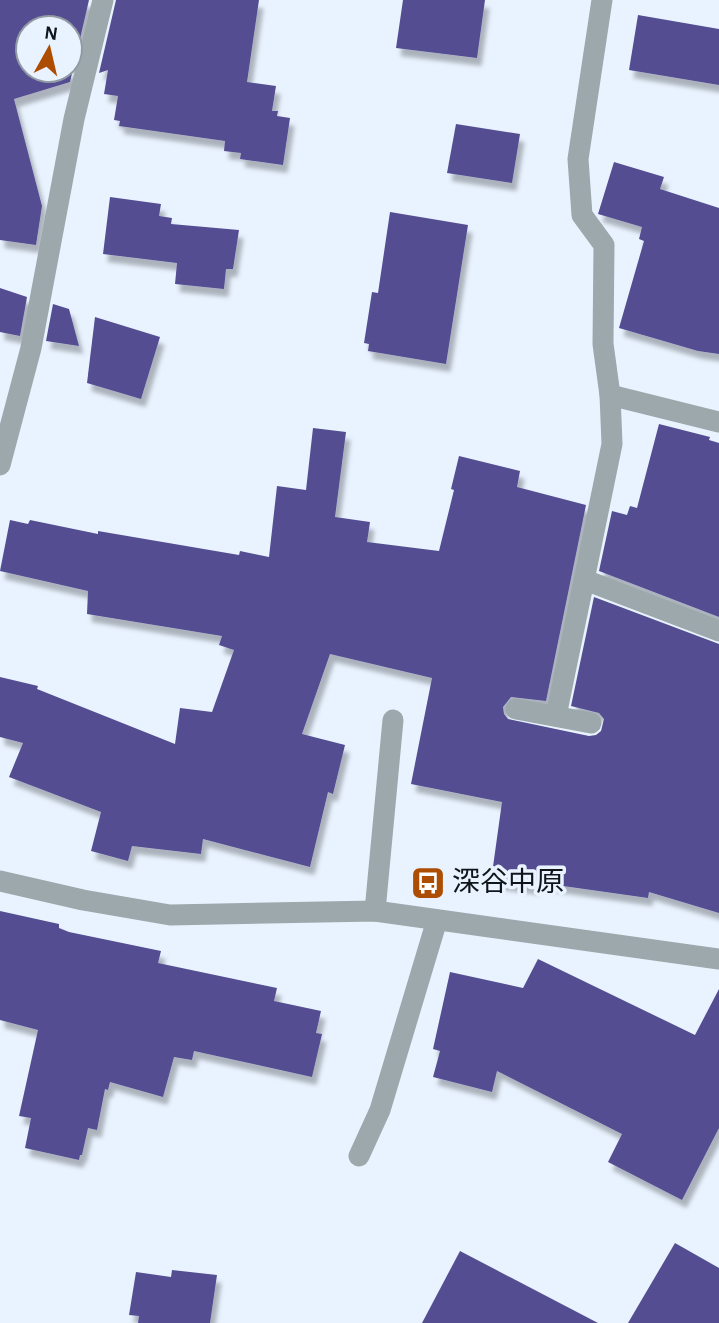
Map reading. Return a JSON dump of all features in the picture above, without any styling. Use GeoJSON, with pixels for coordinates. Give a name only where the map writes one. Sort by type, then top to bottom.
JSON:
{"type":"FeatureCollection","features":[{"type":"Feature","properties":{"kind":"street"},"geometry":{"type":"LineString","coordinates":[[0,465],[32,348],[74,120],[103,0]]}},
{"type":"Feature","properties":{"kind":"street"},"geometry":{"type":"LineString","coordinates":[[556,716],[612,444],[611,395],[603,344],[604,246],[582,215],[578,159],[602,0]]}},
{"type":"Feature","properties":{"kind":"street"},"geometry":{"type":"LineString","coordinates":[[611,395],[719,422]]}},
{"type":"Feature","properties":{"kind":"street"},"geometry":{"type":"LineString","coordinates":[[585,580],[719,631]]}},
{"type":"Feature","properties":{"kind":"street"},"geometry":{"type":"LineString","coordinates":[[516,709],[591,723]]}},
{"type":"Feature","properties":{"kind":"street"},"geometry":{"type":"LineString","coordinates":[[375,911],[393,720]]}},
{"type":"Feature","properties":{"kind":"street"},"geometry":{"type":"LineString","coordinates":[[0,881],[83,900],[170,915],[375,911],[719,959]]}},
{"type":"Feature","properties":{"kind":"street"},"geometry":{"type":"LineString","coordinates":[[359,1156],[380,1110],[438,920]]}},
{"type":"Feature","properties":{"kind":"building"},"geometry":{"type":"Polygon","coordinates":[[[0,0],[89,0],[84,22],[84,14],[14,14],[14,84],[63,84],[14,99],[42,206],[36,245],[0,240],[0,0]]]}},
{"type":"Feature","properties":{"kind":"building"},"geometry":{"type":"Polygon","coordinates":[[[116,0],[259,0],[247,82],[276,86],[272,111],[278,111],[277,116],[290,118],[283,165],[240,159],[241,153],[224,151],[225,141],[119,126],[120,121],[114,120],[118,96],[104,94],[108,70],[99,73],[116,0]]]}},
{"type":"Feature","properties":{"kind":"building"},"geometry":{"type":"Polygon","coordinates":[[[403,0],[485,0],[477,58],[396,48],[403,0]]]}},
{"type":"Feature","properties":{"kind":"building"},"geometry":{"type":"Polygon","coordinates":[[[638,15],[719,29],[719,85],[629,70],[638,15]]]}},
{"type":"Feature","properties":{"kind":"building"},"geometry":{"type":"Polygon","coordinates":[[[456,124],[520,134],[512,183],[447,173],[456,124]]]}},
{"type":"Feature","properties":{"kind":"building"},"geometry":{"type":"Polygon","coordinates":[[[614,162],[664,177],[660,189],[719,208],[719,354],[698,351],[619,328],[644,241],[639,239],[642,227],[598,214],[614,162]]]}},
{"type":"Feature","properties":{"kind":"building"},"geometry":{"type":"Polygon","coordinates":[[[110,197],[161,204],[159,216],[172,218],[171,224],[239,230],[233,269],[226,269],[224,289],[175,284],[177,263],[103,254],[110,197]]]}},
{"type":"Feature","properties":{"kind":"building"},"geometry":{"type":"Polygon","coordinates":[[[390,212],[468,225],[446,364],[368,351],[369,344],[364,343],[372,292],[378,293],[390,212]]]}},
{"type":"Feature","properties":{"kind":"building"},"geometry":{"type":"Polygon","coordinates":[[[0,288],[27,297],[20,336],[0,332],[0,288]]]}},
{"type":"Feature","properties":{"kind":"building"},"geometry":{"type":"Polygon","coordinates":[[[53,304],[69,309],[79,346],[46,341],[53,304]]]}},
{"type":"Feature","properties":{"kind":"building"},"geometry":{"type":"Polygon","coordinates":[[[95,317],[160,337],[141,399],[87,383],[95,317]]]}},
{"type":"Feature","properties":{"kind":"building"},"geometry":{"type":"Polygon","coordinates":[[[659,424],[710,437],[709,440],[719,443],[719,617],[599,571],[612,511],[627,515],[630,506],[637,508],[659,424]]]}},
{"type":"Feature","properties":{"kind":"building"},"geometry":{"type":"Polygon","coordinates":[[[313,428],[346,432],[335,517],[370,522],[367,542],[439,551],[454,490],[451,489],[459,456],[520,471],[517,487],[586,505],[546,701],[511,697],[503,707],[508,719],[589,736],[601,731],[604,719],[599,713],[571,706],[594,597],[719,644],[719,913],[649,892],[648,898],[535,882],[535,887],[491,881],[502,802],[411,784],[432,678],[330,654],[302,734],[345,745],[333,794],[328,792],[310,867],[203,839],[201,854],[132,846],[128,861],[91,851],[101,812],[9,777],[23,743],[0,737],[0,677],[38,686],[37,689],[175,744],[180,708],[212,712],[234,650],[219,645],[222,636],[87,614],[88,591],[0,571],[10,520],[28,524],[30,520],[98,534],[98,531],[239,555],[240,551],[269,557],[277,486],[306,490],[313,428]]]}},
{"type":"Feature","properties":{"kind":"building"},"geometry":{"type":"Polygon","coordinates":[[[0,911],[59,924],[59,928],[69,932],[161,951],[158,963],[277,988],[274,1001],[321,1011],[316,1033],[322,1034],[312,1077],[194,1051],[192,1060],[174,1057],[163,1097],[110,1082],[108,1090],[105,1089],[97,1130],[88,1128],[79,1160],[25,1148],[31,1118],[19,1116],[38,1030],[0,1020],[0,911]]]}},
{"type":"Feature","properties":{"kind":"building"},"geometry":{"type":"Polygon","coordinates":[[[538,959],[695,1035],[719,989],[719,1128],[682,1200],[608,1162],[622,1134],[497,1071],[492,1092],[433,1077],[440,1051],[433,1049],[450,972],[523,988],[538,959]]]}},
{"type":"Feature","properties":{"kind":"building"},"geometry":{"type":"Polygon","coordinates":[[[675,1243],[719,1268],[719,1323],[628,1323],[675,1243]]]}},
{"type":"Feature","properties":{"kind":"building"},"geometry":{"type":"Polygon","coordinates":[[[460,1251],[598,1323],[422,1323],[460,1251]]]}},
{"type":"Feature","properties":{"kind":"building"},"geometry":{"type":"Polygon","coordinates":[[[172,1270],[217,1275],[210,1323],[138,1323],[139,1316],[129,1315],[136,1272],[171,1277],[172,1270]]]}},
{"type":"Feature","properties":{"kind":"place","name":"深谷中原"},"geometry":{"type":"Point","coordinates":[428,883]}}]}
